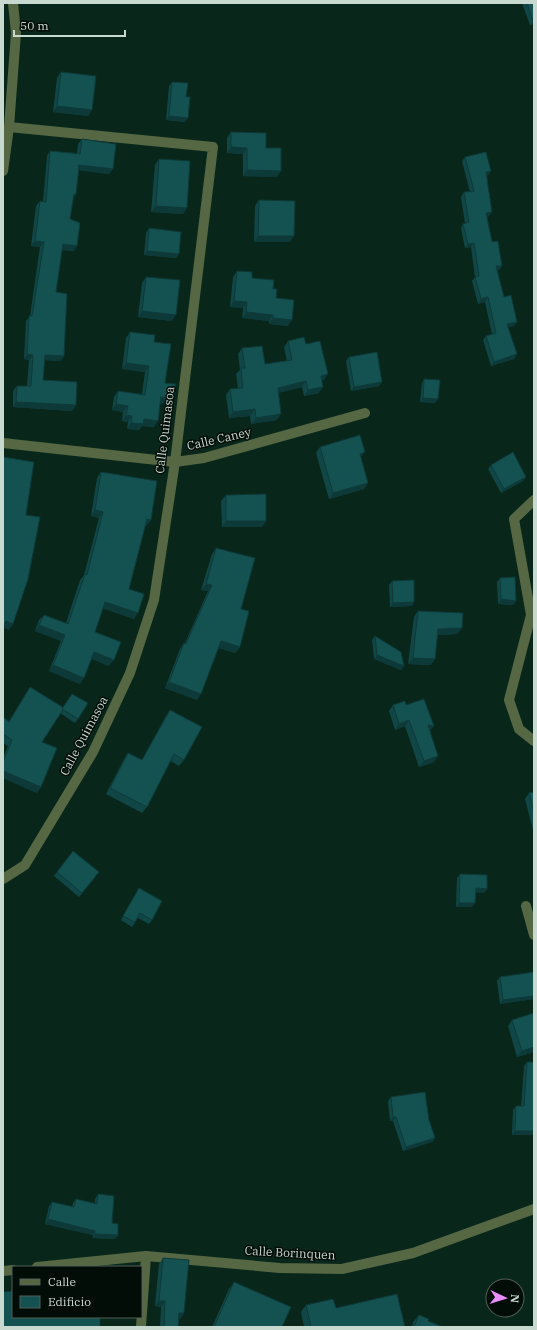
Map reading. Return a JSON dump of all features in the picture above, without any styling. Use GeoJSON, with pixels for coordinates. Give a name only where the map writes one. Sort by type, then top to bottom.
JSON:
{"type":"FeatureCollection","features":[{"type":"Feature","properties":{"kind":"street"},"geometry":{"type":"LineString","coordinates":[[3,171],[16,33],[13,3]]}},
{"type":"Feature","properties":{"kind":"street","name":"Calle Quimasoa"},"geometry":{"type":"LineString","coordinates":[[3,879],[24,865],[93,752],[130,673],[154,600],[175,462],[213,148],[8,127]]}},
{"type":"Feature","properties":{"kind":"street","name":"Calle Caney"},"geometry":{"type":"LineString","coordinates":[[3,443],[175,462],[204,458],[365,413]]}},
{"type":"Feature","properties":{"kind":"street"},"geometry":{"type":"LineString","coordinates":[[534,500],[514,519],[531,615],[509,700],[519,729],[534,741]]}},
{"type":"Feature","properties":{"kind":"street"},"geometry":{"type":"LineString","coordinates":[[526,906],[534,935]]}},
{"type":"Feature","properties":{"kind":"street","name":"Calle Borinquen"},"geometry":{"type":"LineString","coordinates":[[47,1266],[146,1256],[280,1268],[342,1269],[413,1253],[534,1209]]}},
{"type":"Feature","properties":{"kind":"street"},"geometry":{"type":"LineString","coordinates":[[142,1313],[146,1256]]}},
{"type":"Feature","properties":{"kind":"building"},"geometry":{"type":"Polygon","coordinates":[[[527,3],[534,3],[534,21],[533,21],[527,3]]]}},
{"type":"Feature","properties":{"kind":"building"},"geometry":{"type":"Polygon","coordinates":[[[61,72],[96,76],[92,110],[57,106],[61,72]]]}},
{"type":"Feature","properties":{"kind":"building"},"geometry":{"type":"Polygon","coordinates":[[[172,82],[188,83],[186,97],[190,97],[188,118],[169,116],[172,82]]]}},
{"type":"Feature","properties":{"kind":"building"},"geometry":{"type":"Polygon","coordinates":[[[231,132],[266,133],[266,148],[281,148],[281,171],[247,170],[247,148],[231,147],[231,132]]]}},
{"type":"Feature","properties":{"kind":"building"},"geometry":{"type":"Polygon","coordinates":[[[82,139],[116,144],[113,169],[79,165],[76,194],[74,194],[70,219],[80,223],[77,246],[63,244],[56,292],[67,294],[64,356],[45,355],[43,380],[77,382],[76,405],[16,402],[17,386],[31,386],[33,355],[27,354],[29,316],[32,316],[44,242],[35,241],[40,201],[46,202],[50,151],[80,154],[82,139]]]}},
{"type":"Feature","properties":{"kind":"building"},"geometry":{"type":"Polygon","coordinates":[[[486,152],[491,171],[486,172],[492,212],[486,213],[492,242],[498,241],[502,266],[496,266],[504,297],[511,295],[517,322],[507,324],[517,354],[494,362],[486,336],[496,333],[488,297],[481,299],[475,277],[479,276],[474,243],[468,244],[463,224],[469,222],[464,192],[474,191],[465,157],[486,152]]]}},
{"type":"Feature","properties":{"kind":"building"},"geometry":{"type":"Polygon","coordinates":[[[159,159],[190,161],[187,208],[156,206],[159,159]]]}},
{"type":"Feature","properties":{"kind":"building"},"geometry":{"type":"Polygon","coordinates":[[[259,200],[295,201],[294,236],[258,236],[259,200]]]}},
{"type":"Feature","properties":{"kind":"building"},"geometry":{"type":"Polygon","coordinates":[[[149,228],[181,232],[179,254],[147,251],[149,228]]]}},
{"type":"Feature","properties":{"kind":"building"},"geometry":{"type":"Polygon","coordinates":[[[237,271],[252,272],[252,278],[274,280],[273,289],[277,289],[276,298],[294,300],[292,320],[273,318],[273,315],[246,312],[247,302],[234,301],[237,271]]]}},
{"type":"Feature","properties":{"kind":"building"},"geometry":{"type":"Polygon","coordinates":[[[146,277],[180,280],[176,315],[142,311],[146,277]]]}},
{"type":"Feature","properties":{"kind":"building"},"geometry":{"type":"Polygon","coordinates":[[[130,332],[155,335],[154,342],[171,344],[165,383],[176,384],[174,398],[161,397],[158,421],[144,419],[143,424],[131,423],[132,416],[126,415],[128,406],[116,404],[118,391],[145,395],[149,366],[126,363],[130,332]]]}},
{"type":"Feature","properties":{"kind":"building"},"geometry":{"type":"Polygon","coordinates":[[[304,337],[306,344],[320,341],[328,374],[321,376],[323,387],[308,390],[306,381],[278,388],[281,414],[256,418],[255,409],[233,412],[230,389],[243,388],[241,368],[245,368],[242,348],[262,346],[265,364],[292,360],[288,341],[304,337]]]}},
{"type":"Feature","properties":{"kind":"building"},"geometry":{"type":"Polygon","coordinates":[[[377,352],[382,382],[354,387],[349,357],[377,352]]]}},
{"type":"Feature","properties":{"kind":"building"},"geometry":{"type":"Polygon","coordinates":[[[424,379],[440,380],[438,399],[423,398],[424,379]]]}},
{"type":"Feature","properties":{"kind":"building"},"geometry":{"type":"Polygon","coordinates":[[[360,435],[365,452],[360,454],[368,483],[333,493],[320,447],[360,435]]]}},
{"type":"Feature","properties":{"kind":"building"},"geometry":{"type":"Polygon","coordinates":[[[513,452],[526,477],[504,489],[491,465],[513,452]]]}},
{"type":"Feature","properties":{"kind":"building"},"geometry":{"type":"Polygon","coordinates":[[[3,457],[34,462],[26,515],[40,517],[28,579],[13,624],[6,621],[3,628],[3,457]]]}},
{"type":"Feature","properties":{"kind":"building"},"geometry":{"type":"Polygon","coordinates":[[[101,472],[157,481],[151,520],[147,519],[129,589],[144,594],[138,613],[105,602],[95,632],[121,642],[114,660],[94,652],[84,678],[53,665],[65,635],[39,625],[44,615],[68,624],[85,574],[87,575],[103,512],[95,510],[101,472]]]}},
{"type":"Feature","properties":{"kind":"building"},"geometry":{"type":"Polygon","coordinates":[[[266,494],[266,521],[226,521],[226,495],[266,494]]]}},
{"type":"Feature","properties":{"kind":"building"},"geometry":{"type":"Polygon","coordinates":[[[216,548],[255,558],[241,609],[249,611],[240,647],[221,641],[201,694],[169,682],[184,643],[186,644],[212,585],[206,584],[216,548]]]}},
{"type":"Feature","properties":{"kind":"building"},"geometry":{"type":"Polygon","coordinates":[[[515,577],[516,601],[501,599],[500,578],[515,577]]]}},
{"type":"Feature","properties":{"kind":"building"},"geometry":{"type":"Polygon","coordinates":[[[414,580],[414,602],[393,603],[392,581],[414,580]]]}},
{"type":"Feature","properties":{"kind":"building"},"geometry":{"type":"Polygon","coordinates":[[[418,611],[463,613],[462,628],[438,629],[435,659],[413,658],[418,611]]]}},
{"type":"Feature","properties":{"kind":"building"},"geometry":{"type":"Polygon","coordinates":[[[375,636],[401,652],[404,666],[377,655],[375,636]]]}},
{"type":"Feature","properties":{"kind":"building"},"geometry":{"type":"Polygon","coordinates":[[[30,687],[64,708],[42,742],[57,748],[41,787],[3,771],[3,762],[12,740],[3,734],[3,717],[9,722],[30,687]]]}},
{"type":"Feature","properties":{"kind":"building"},"geometry":{"type":"Polygon","coordinates":[[[72,694],[88,703],[78,719],[62,709],[72,694]]]}},
{"type":"Feature","properties":{"kind":"building"},"geometry":{"type":"Polygon","coordinates":[[[424,699],[434,726],[428,725],[438,756],[424,761],[409,720],[399,724],[393,705],[405,701],[406,705],[424,699]]]}},
{"type":"Feature","properties":{"kind":"building"},"geometry":{"type":"Polygon","coordinates":[[[170,710],[202,727],[184,760],[174,754],[147,807],[110,788],[128,753],[142,760],[170,710]]]}},
{"type":"Feature","properties":{"kind":"building"},"geometry":{"type":"Polygon","coordinates":[[[534,792],[534,813],[529,793],[534,792]]]}},
{"type":"Feature","properties":{"kind":"building"},"geometry":{"type":"Polygon","coordinates":[[[73,851],[99,872],[82,893],[57,872],[73,851]]]}},
{"type":"Feature","properties":{"kind":"building"},"geometry":{"type":"Polygon","coordinates":[[[460,874],[487,875],[487,889],[476,888],[475,903],[459,903],[460,874]]]}},
{"type":"Feature","properties":{"kind":"building"},"geometry":{"type":"Polygon","coordinates":[[[139,888],[162,901],[152,920],[140,913],[135,922],[123,916],[139,888]]]}},
{"type":"Feature","properties":{"kind":"building"},"geometry":{"type":"Polygon","coordinates":[[[534,972],[534,996],[503,1000],[500,977],[534,972]]]}},
{"type":"Feature","properties":{"kind":"building"},"geometry":{"type":"Polygon","coordinates":[[[534,1013],[534,1047],[522,1051],[512,1020],[534,1013]]]}},
{"type":"Feature","properties":{"kind":"building"},"geometry":{"type":"Polygon","coordinates":[[[527,1062],[534,1062],[534,1131],[515,1131],[516,1106],[524,1106],[527,1062]]]}},
{"type":"Feature","properties":{"kind":"building"},"geometry":{"type":"Polygon","coordinates":[[[425,1092],[429,1120],[435,1138],[406,1147],[396,1117],[393,1117],[391,1097],[425,1092]]]}},
{"type":"Feature","properties":{"kind":"building"},"geometry":{"type":"Polygon","coordinates":[[[98,1194],[114,1196],[112,1223],[118,1224],[118,1235],[95,1234],[95,1231],[48,1219],[52,1202],[74,1207],[76,1199],[97,1204],[98,1194]]]}},
{"type":"Feature","properties":{"kind":"building"},"geometry":{"type":"Polygon","coordinates":[[[163,1258],[189,1260],[184,1313],[179,1313],[178,1327],[164,1327],[165,1301],[159,1301],[163,1258]]]}},
{"type":"Feature","properties":{"kind":"building"},"geometry":{"type":"Polygon","coordinates":[[[234,1282],[291,1307],[282,1327],[214,1327],[234,1282]]]}},
{"type":"Feature","properties":{"kind":"building"},"geometry":{"type":"Polygon","coordinates":[[[12,1291],[12,1318],[100,1318],[100,1327],[3,1327],[3,1292],[12,1291]]]}},
{"type":"Feature","properties":{"kind":"building"},"geometry":{"type":"Polygon","coordinates":[[[397,1294],[405,1327],[311,1327],[306,1305],[333,1299],[336,1308],[397,1294]]]}},
{"type":"Feature","properties":{"kind":"building"},"geometry":{"type":"Polygon","coordinates":[[[419,1315],[429,1319],[428,1321],[443,1327],[414,1327],[419,1315]]]}}]}
